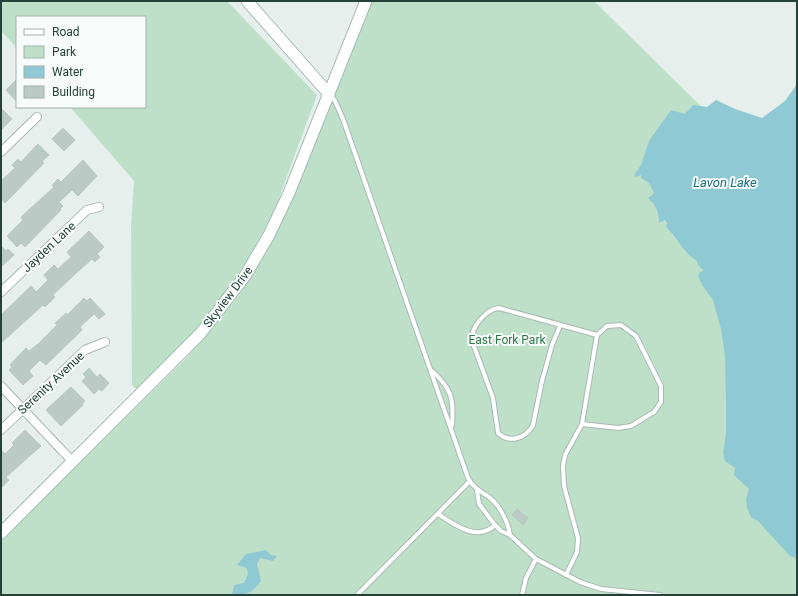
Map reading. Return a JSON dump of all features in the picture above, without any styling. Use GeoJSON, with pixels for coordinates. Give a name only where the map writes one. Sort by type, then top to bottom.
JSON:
{"type":"FeatureCollection","features":[{"type":"Feature","properties":{"kind":"street"},"geometry":{"type":"LineString","coordinates":[[247,1],[329,94]]}},
{"type":"Feature","properties":{"kind":"street","name":"Skyview Drive"},"geometry":{"type":"LineString","coordinates":[[1,533],[200,334],[245,276],[277,218],[366,1]]}},
{"type":"Feature","properties":{"kind":"street"},"geometry":{"type":"LineString","coordinates":[[1,152],[37,117]]}},
{"type":"Feature","properties":{"kind":"street","name":"Jayden Lane"},"geometry":{"type":"LineString","coordinates":[[1,292],[87,210],[99,207]]}},
{"type":"Feature","properties":{"kind":"street","name":"Serenity Avenue"},"geometry":{"type":"LineString","coordinates":[[1,430],[85,350],[105,342]]}},
{"type":"Feature","properties":{"kind":"street"},"geometry":{"type":"LineString","coordinates":[[1,386],[73,462]]}},
{"type":"Feature","properties":{"kind":"lane"},"geometry":{"type":"LineString","coordinates":[[329,94],[335,101],[344,120],[470,481],[477,490],[493,501],[508,523],[510,535]]}},
{"type":"Feature","properties":{"kind":"lane"},"geometry":{"type":"LineString","coordinates":[[560,326],[552,345],[543,376],[531,430],[516,439],[505,438],[498,433],[492,398],[472,341],[473,331],[490,312],[499,308],[515,311],[560,326],[598,334]]}},
{"type":"Feature","properties":{"kind":"lane"},"geometry":{"type":"LineString","coordinates":[[566,575],[577,552],[578,538],[564,486],[563,466],[565,455],[582,424],[598,334],[603,328],[611,324],[621,325],[631,331],[638,340],[659,382],[662,396],[659,407],[654,412],[631,426],[618,428],[582,424]]}},
{"type":"Feature","properties":{"kind":"lane"},"geometry":{"type":"LineString","coordinates":[[431,371],[445,383],[450,393],[453,408],[451,427]]}},
{"type":"Feature","properties":{"kind":"lane"},"geometry":{"type":"LineString","coordinates":[[357,595],[470,481]]}},
{"type":"Feature","properties":{"kind":"lane"},"geometry":{"type":"LineString","coordinates":[[477,490],[479,504],[495,525],[501,531],[510,535],[536,559],[580,582],[608,591],[660,595]]}},
{"type":"Feature","properties":{"kind":"lane"},"geometry":{"type":"LineString","coordinates":[[438,514],[460,527],[478,533],[486,532],[495,525]]}},
{"type":"Feature","properties":{"kind":"lane"},"geometry":{"type":"LineString","coordinates":[[522,595],[526,578],[536,559]]}},
{"type":"Feature","properties":{"kind":"green space"},"geometry":{"type":"Polygon","coordinates":[[[1,1],[227,1],[317,95],[275,209],[254,250],[225,294],[199,328],[138,391],[132,385],[131,226],[134,181],[71,108],[146,108],[146,16],[16,16],[16,47],[1,31],[1,1]]]}},
{"type":"Feature","properties":{"kind":"green space","name":"East Fork Park"},"geometry":{"type":"Polygon","coordinates":[[[371,1],[594,1],[723,128],[797,399],[797,595],[1,595],[1,541],[187,357],[239,295],[265,255],[323,122],[371,1]]]}},
{"type":"Feature","properties":{"kind":"water","name":"Lavon Lake"},"geometry":{"type":"Polygon","coordinates":[[[797,84],[797,559],[790,556],[758,521],[751,517],[747,508],[746,499],[749,489],[734,475],[735,468],[725,461],[723,453],[726,434],[725,355],[721,329],[713,300],[702,285],[698,276],[700,272],[704,271],[698,265],[697,261],[688,254],[666,227],[667,223],[665,220],[659,223],[656,209],[648,198],[654,193],[649,183],[641,178],[641,175],[636,177],[634,175],[641,165],[649,141],[671,110],[685,114],[693,105],[707,107],[716,100],[735,109],[762,118],[785,101],[797,84]]]}},
{"type":"Feature","properties":{"kind":"water"},"geometry":{"type":"Polygon","coordinates":[[[266,550],[271,555],[277,556],[273,561],[260,558],[257,564],[261,581],[252,591],[232,595],[234,585],[244,583],[248,574],[247,568],[237,565],[246,554],[266,550]]]}},
{"type":"Feature","properties":{"kind":"building"},"geometry":{"type":"Polygon","coordinates":[[[16,80],[16,101],[6,90],[16,80]]]}},
{"type":"Feature","properties":{"kind":"building"},"geometry":{"type":"Polygon","coordinates":[[[1,108],[12,119],[1,130],[1,108]]]}},
{"type":"Feature","properties":{"kind":"building"},"geometry":{"type":"Polygon","coordinates":[[[63,128],[75,140],[64,151],[52,139],[63,128]]]}},
{"type":"Feature","properties":{"kind":"building"},"geometry":{"type":"Polygon","coordinates":[[[38,144],[49,155],[42,161],[44,163],[5,203],[1,198],[1,181],[15,168],[12,165],[18,159],[21,162],[38,144]]]}},
{"type":"Feature","properties":{"kind":"building"},"geometry":{"type":"Polygon","coordinates":[[[83,160],[97,176],[78,196],[72,190],[59,202],[63,206],[60,209],[61,210],[25,247],[21,243],[17,247],[7,236],[23,220],[21,217],[54,187],[52,185],[58,179],[61,182],[83,160]]]}},
{"type":"Feature","properties":{"kind":"building"},"geometry":{"type":"Polygon","coordinates":[[[89,231],[104,247],[97,254],[100,257],[95,262],[92,259],[53,295],[55,297],[45,307],[43,305],[1,343],[1,315],[31,286],[36,292],[48,280],[44,275],[54,265],[58,269],[71,257],[67,252],[89,231]]]}},
{"type":"Feature","properties":{"kind":"building"},"geometry":{"type":"Polygon","coordinates":[[[1,246],[6,251],[8,249],[14,255],[1,267],[1,246]]]}},
{"type":"Feature","properties":{"kind":"building"},"geometry":{"type":"Polygon","coordinates":[[[84,298],[87,301],[90,298],[105,314],[99,319],[94,314],[80,327],[82,330],[46,365],[40,360],[29,371],[33,376],[23,385],[9,370],[12,367],[10,365],[26,348],[29,351],[37,345],[57,325],[55,323],[66,313],[67,315],[84,298]]]}},
{"type":"Feature","properties":{"kind":"building"},"geometry":{"type":"Polygon","coordinates":[[[89,368],[97,377],[100,374],[109,383],[102,391],[99,389],[94,394],[82,381],[86,377],[83,374],[89,368]]]}},
{"type":"Feature","properties":{"kind":"building"},"geometry":{"type":"Polygon","coordinates":[[[71,387],[85,401],[82,404],[83,405],[61,426],[46,410],[71,387]]]}},
{"type":"Feature","properties":{"kind":"building"},"geometry":{"type":"Polygon","coordinates":[[[25,430],[41,446],[6,477],[9,480],[1,488],[1,450],[5,454],[14,445],[12,443],[25,430]]]}},
{"type":"Feature","properties":{"kind":"building"},"geometry":{"type":"Polygon","coordinates":[[[517,509],[528,518],[523,525],[512,515],[517,509]]]}}]}
